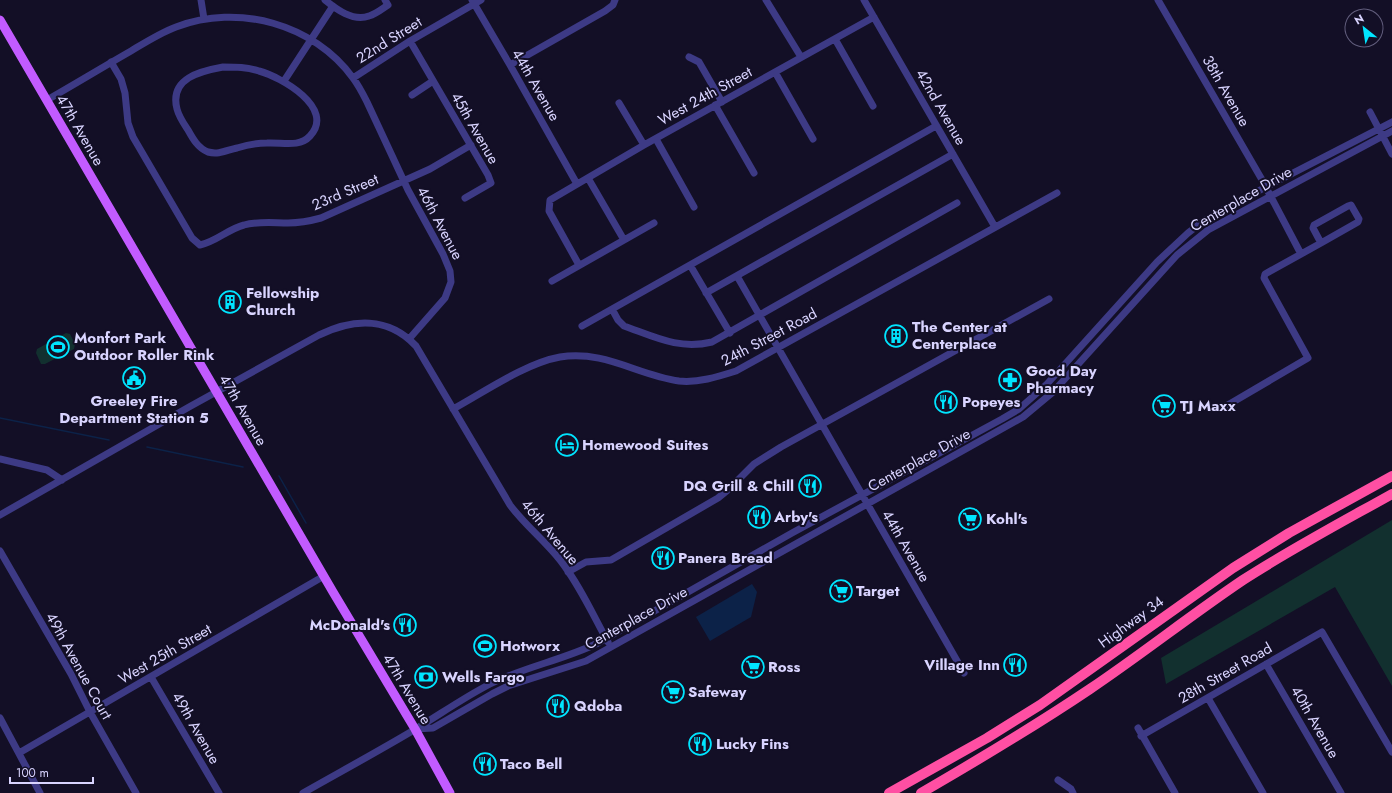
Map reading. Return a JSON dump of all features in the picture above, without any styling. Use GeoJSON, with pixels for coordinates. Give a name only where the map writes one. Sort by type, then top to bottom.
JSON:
{"type":"FeatureCollection","features":[{"type":"Feature","properties":{"kind":"highway","name":"Highway 34"},"geometry":{"type":"LineString","coordinates":[[889,793],[987,738],[1040,705],[1239,564],[1289,533],[1392,476]]}},
{"type":"Feature","properties":{"kind":"highway","name":"Highway 34"},"geometry":{"type":"LineString","coordinates":[[920,793],[1026,731],[1091,688],[1196,611],[1250,576],[1392,494]]}},
{"type":"Feature","properties":{"kind":"highway"},"geometry":{"type":"LineString","coordinates":[[1138,636],[1147,648]]}},
{"type":"Feature","properties":{"kind":"main road","name":"47th Avenue"},"geometry":{"type":"LineString","coordinates":[[0,20],[324,576],[415,729],[450,793]]}},
{"type":"Feature","properties":{"kind":"street"},"geometry":{"type":"LineString","coordinates":[[201,0],[204,19]]}},
{"type":"Feature","properties":{"kind":"street"},"geometry":{"type":"LineString","coordinates":[[325,0],[331,9],[359,18],[369,16],[387,2]]}},
{"type":"Feature","properties":{"kind":"street","name":"22nd Street"},"geometry":{"type":"LineString","coordinates":[[353,78],[473,2],[481,0]]}},
{"type":"Feature","properties":{"kind":"street"},"geometry":{"type":"LineString","coordinates":[[510,65],[605,11],[613,5],[615,0]]}},
{"type":"Feature","properties":{"kind":"street"},"geometry":{"type":"LineString","coordinates":[[766,0],[801,58]]}},
{"type":"Feature","properties":{"kind":"street","name":"42nd Avenue"},"geometry":{"type":"LineString","coordinates":[[864,0],[995,227]]}},
{"type":"Feature","properties":{"kind":"street","name":"38th Avenue"},"geometry":{"type":"LineString","coordinates":[[1158,0],[1266,187],[1271,196],[1272,202],[1301,254]]}},
{"type":"Feature","properties":{"kind":"street","name":"44th Avenue"},"geometry":{"type":"LineString","coordinates":[[473,2],[577,184]]}},
{"type":"Feature","properties":{"kind":"street"},"geometry":{"type":"LineString","coordinates":[[284,81],[331,9]]}},
{"type":"Feature","properties":{"kind":"street","name":"46th Avenue"},"geometry":{"type":"LineString","coordinates":[[46,100],[161,34],[190,22],[204,19],[225,17],[254,19],[286,27],[312,40],[332,55],[353,78],[367,102],[404,181],[443,254],[450,271],[450,290],[445,298],[409,339],[416,346],[510,505],[529,528],[556,555],[568,572],[611,647]]}},
{"type":"Feature","properties":{"kind":"street","name":"West 24th Street"},"geometry":{"type":"LineString","coordinates":[[579,265],[549,211],[550,200],[644,145],[656,140],[874,17]]}},
{"type":"Feature","properties":{"kind":"street"},"geometry":{"type":"LineString","coordinates":[[835,39],[873,106]]}},
{"type":"Feature","properties":{"kind":"street","name":"45th Avenue"},"geometry":{"type":"LineString","coordinates":[[410,41],[488,175],[491,183],[465,198]]}},
{"type":"Feature","properties":{"kind":"street"},"geometry":{"type":"LineString","coordinates":[[689,57],[699,62],[754,173]]}},
{"type":"Feature","properties":{"kind":"street","name":"23rd Street"},"geometry":{"type":"LineString","coordinates":[[111,62],[121,79],[125,93],[128,123],[133,137],[192,238],[200,245],[208,244],[223,234],[245,224],[308,222],[321,218],[430,169],[471,146]]}},
{"type":"Feature","properties":{"kind":"street"},"geometry":{"type":"LineString","coordinates":[[223,67],[248,68],[272,75],[284,81],[304,97],[316,116],[316,127],[313,133],[306,140],[300,143],[262,143],[218,153],[206,151],[194,141],[177,109],[177,94],[184,81],[193,74],[210,69],[223,67]]}},
{"type":"Feature","properties":{"kind":"street"},"geometry":{"type":"LineString","coordinates":[[775,72],[813,139]]}},
{"type":"Feature","properties":{"kind":"street","name":"45th Avenue"},"geometry":{"type":"LineString","coordinates":[[412,95],[433,82]]}},
{"type":"Feature","properties":{"kind":"street"},"geometry":{"type":"LineString","coordinates":[[620,103],[644,145]]}},
{"type":"Feature","properties":{"kind":"street"},"geometry":{"type":"LineString","coordinates":[[1370,112],[1392,154]]}},
{"type":"Feature","properties":{"kind":"street","name":"Centerplace Drive"},"geometry":{"type":"LineString","coordinates":[[303,793],[405,735],[433,716],[488,685],[505,677],[573,655],[606,638],[751,556],[1019,409],[1047,384],[1171,247],[1202,222],[1392,122]]}},
{"type":"Feature","properties":{"kind":"street"},"geometry":{"type":"LineString","coordinates":[[582,326],[936,126]]}},
{"type":"Feature","properties":{"kind":"street","name":"Centerplace Drive"},"geometry":{"type":"LineString","coordinates":[[415,729],[433,728],[508,686],[586,661],[1023,417],[1053,392],[1177,255],[1208,230],[1392,131]]}},
{"type":"Feature","properties":{"kind":"street"},"geometry":{"type":"LineString","coordinates":[[656,140],[694,207]]}},
{"type":"Feature","properties":{"kind":"street"},"geometry":{"type":"LineString","coordinates":[[706,293],[952,154]]}},
{"type":"Feature","properties":{"kind":"street"},"geometry":{"type":"LineString","coordinates":[[588,178],[624,240]]}},
{"type":"Feature","properties":{"kind":"street","name":"24th Street Road"},"geometry":{"type":"LineString","coordinates":[[454,409],[527,368],[560,357],[578,356],[610,360],[663,378],[680,381],[699,381],[717,378],[736,371],[1057,194]]}},
{"type":"Feature","properties":{"kind":"street"},"geometry":{"type":"LineString","coordinates":[[612,309],[618,320],[624,326],[674,343],[698,345],[718,340],[957,203]]}},
{"type":"Feature","properties":{"kind":"street"},"geometry":{"type":"LineString","coordinates":[[1221,409],[1308,358],[1264,278],[1264,274],[1358,222],[1359,219],[1350,205],[1314,225],[1313,228],[1321,242]]}},
{"type":"Feature","properties":{"kind":"street"},"geometry":{"type":"LineString","coordinates":[[552,281],[654,223]]}},
{"type":"Feature","properties":{"kind":"street"},"geometry":{"type":"LineString","coordinates":[[690,265],[730,333]]}},
{"type":"Feature","properties":{"kind":"street","name":"44th Avenue"},"geometry":{"type":"LineString","coordinates":[[737,276],[964,673]]}},
{"type":"Feature","properties":{"kind":"street"},"geometry":{"type":"LineString","coordinates":[[568,572],[586,562],[611,560],[711,502],[729,489],[754,464],[781,447],[1048,299]]}},
{"type":"Feature","properties":{"kind":"street"},"geometry":{"type":"LineString","coordinates":[[0,515],[217,392],[332,329],[350,324],[370,323],[385,326],[409,339]]}},
{"type":"Feature","properties":{"kind":"street"},"geometry":{"type":"LineString","coordinates":[[0,459],[47,470],[62,480]]}},
{"type":"Feature","properties":{"kind":"street","name":"49th Avenue Court"},"geometry":{"type":"LineString","coordinates":[[0,551],[71,674],[90,712],[136,793]]}},
{"type":"Feature","properties":{"kind":"street","name":"West 25th Street"},"geometry":{"type":"LineString","coordinates":[[19,753],[324,576]]}},
{"type":"Feature","properties":{"kind":"street","name":"28th Street Road"},"geometry":{"type":"LineString","coordinates":[[1141,736],[1322,632],[1392,752]]}},
{"type":"Feature","properties":{"kind":"street","name":"40th Avenue"},"geometry":{"type":"LineString","coordinates":[[1266,664],[1341,793]]}},
{"type":"Feature","properties":{"kind":"street","name":"49th Avenue"},"geometry":{"type":"LineString","coordinates":[[151,677],[219,793]]}},
{"type":"Feature","properties":{"kind":"street"},"geometry":{"type":"LineString","coordinates":[[1208,698],[1263,793]]}},
{"type":"Feature","properties":{"kind":"street"},"geometry":{"type":"LineString","coordinates":[[0,718],[40,793]]}},
{"type":"Feature","properties":{"kind":"street"},"geometry":{"type":"LineString","coordinates":[[1138,728],[1141,736],[1175,793]]}},
{"type":"Feature","properties":{"kind":"street"},"geometry":{"type":"LineString","coordinates":[[1058,780],[1071,789],[1073,793]]}},
{"type":"Feature","properties":{"kind":"green space","name":"Monfort Park Outdoor Roller Rink"},"geometry":{"type":"Polygon","coordinates":[[[66,333],[70,334],[75,344],[74,349],[45,364],[41,364],[36,353],[37,349],[66,333]]]}},
{"type":"Feature","properties":{"kind":"green space"},"geometry":{"type":"Polygon","coordinates":[[[1392,520],[1392,686],[1335,587],[1166,684],[1161,658],[1392,520]]]}},
{"type":"Feature","properties":{"kind":"water"},"geometry":{"type":"Polygon","coordinates":[[[752,584],[757,592],[751,617],[710,641],[696,617],[752,584]]]}},
{"type":"Feature","properties":{"kind":"waterway"},"geometry":{"type":"LineString","coordinates":[[0,418],[109,440]]}},
{"type":"Feature","properties":{"kind":"waterway"},"geometry":{"type":"LineString","coordinates":[[147,447],[243,467]]}},
{"type":"Feature","properties":{"kind":"waterway"},"geometry":{"type":"LineString","coordinates":[[279,476],[306,523]]}},
{"type":"Feature","properties":{"kind":"place","name":"Fellowship Church"},"geometry":{"type":"Point","coordinates":[230,302]}},
{"type":"Feature","properties":{"kind":"place","name":"The Center at Centerplace"},"geometry":{"type":"Point","coordinates":[896,336]}},
{"type":"Feature","properties":{"kind":"place","name":"Monfort Park Outdoor Roller Rink"},"geometry":{"type":"Point","coordinates":[58,347]}},
{"type":"Feature","properties":{"kind":"place","name":"Greeley Fire Department Station 5"},"geometry":{"type":"Point","coordinates":[134,378]}},
{"type":"Feature","properties":{"kind":"place","name":"Good Day Pharmacy"},"geometry":{"type":"Point","coordinates":[1010,380]}},
{"type":"Feature","properties":{"kind":"place","name":"Popeyes"},"geometry":{"type":"Point","coordinates":[946,402]}},
{"type":"Feature","properties":{"kind":"place","name":"TJ Maxx"},"geometry":{"type":"Point","coordinates":[1164,406]}},
{"type":"Feature","properties":{"kind":"place","name":"Homewood Suites"},"geometry":{"type":"Point","coordinates":[567,445]}},
{"type":"Feature","properties":{"kind":"place","name":"DQ Grill & Chill"},"geometry":{"type":"Point","coordinates":[810,486]}},
{"type":"Feature","properties":{"kind":"place","name":"Arby's"},"geometry":{"type":"Point","coordinates":[759,517]}},
{"type":"Feature","properties":{"kind":"place","name":"Kohl's"},"geometry":{"type":"Point","coordinates":[970,519]}},
{"type":"Feature","properties":{"kind":"place","name":"Panera Bread"},"geometry":{"type":"Point","coordinates":[663,558]}},
{"type":"Feature","properties":{"kind":"place","name":"Target"},"geometry":{"type":"Point","coordinates":[841,591]}},
{"type":"Feature","properties":{"kind":"place","name":"McDonald's"},"geometry":{"type":"Point","coordinates":[405,625]}},
{"type":"Feature","properties":{"kind":"place","name":"Hotworx"},"geometry":{"type":"Point","coordinates":[485,646]}},
{"type":"Feature","properties":{"kind":"place","name":"Village Inn"},"geometry":{"type":"Point","coordinates":[1015,665]}},
{"type":"Feature","properties":{"kind":"place","name":"Ross"},"geometry":{"type":"Point","coordinates":[753,667]}},
{"type":"Feature","properties":{"kind":"place","name":"Wells Fargo"},"geometry":{"type":"Point","coordinates":[426,677]}},
{"type":"Feature","properties":{"kind":"place","name":"Safeway"},"geometry":{"type":"Point","coordinates":[673,692]}},
{"type":"Feature","properties":{"kind":"place","name":"Qdoba"},"geometry":{"type":"Point","coordinates":[558,706]}},
{"type":"Feature","properties":{"kind":"place","name":"Lucky Fins"},"geometry":{"type":"Point","coordinates":[700,744]}},
{"type":"Feature","properties":{"kind":"place","name":"Taco Bell"},"geometry":{"type":"Point","coordinates":[485,764]}}]}
